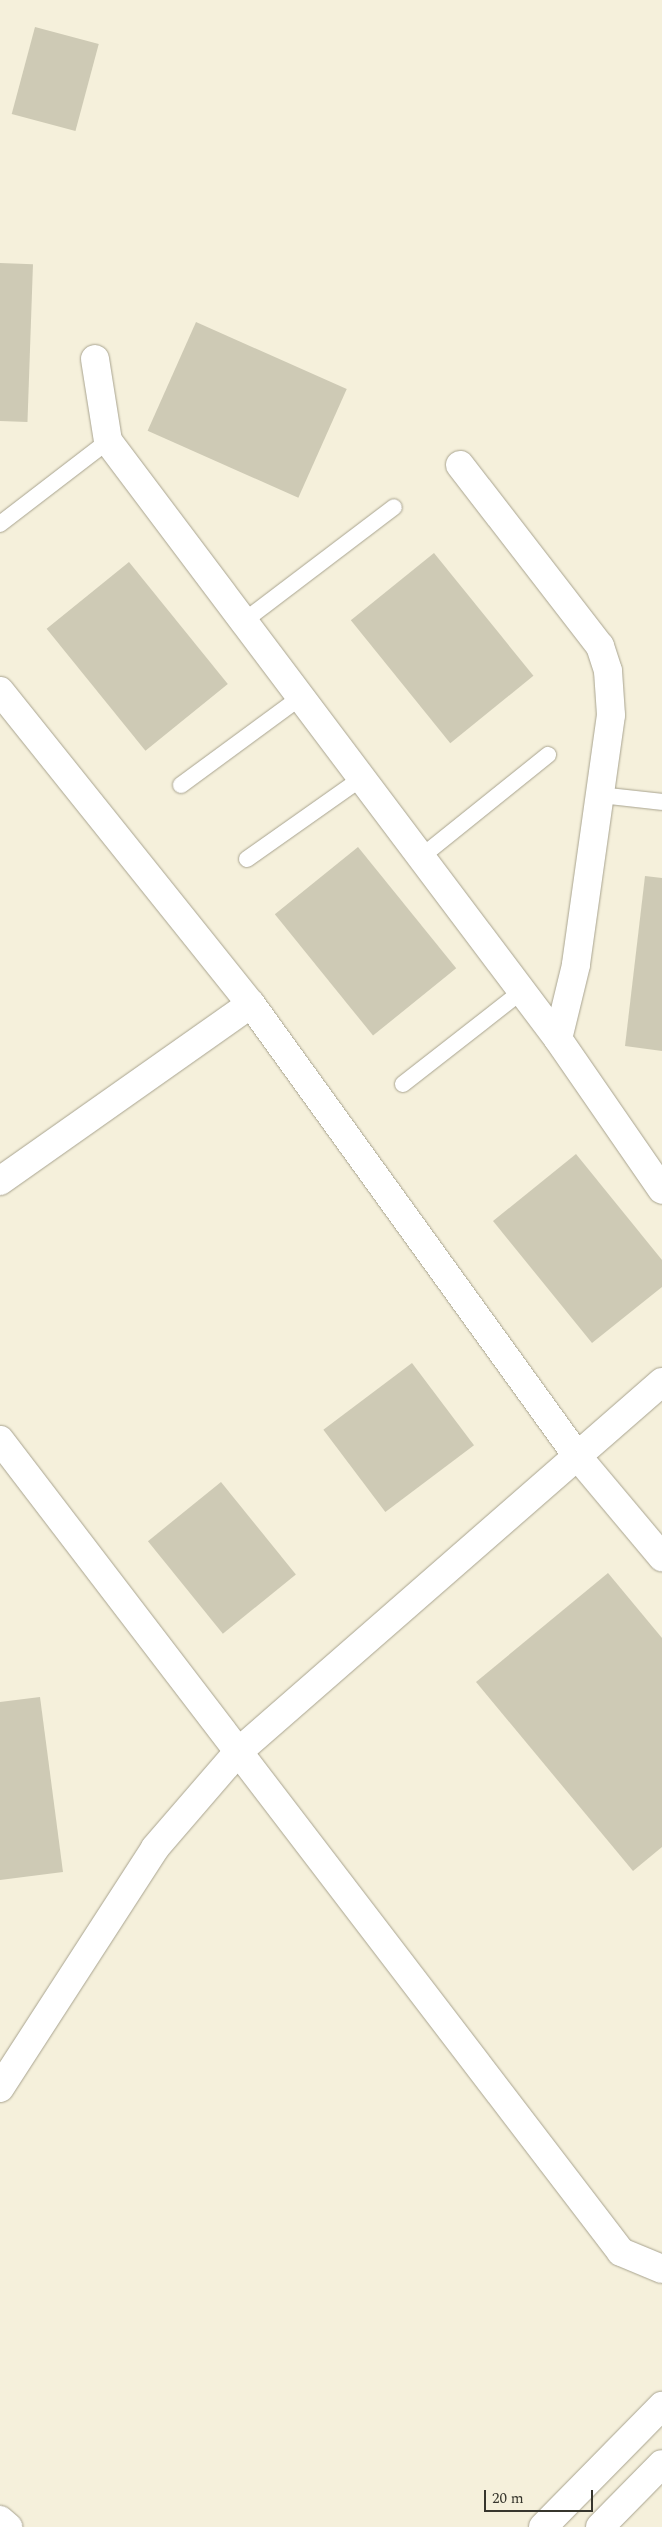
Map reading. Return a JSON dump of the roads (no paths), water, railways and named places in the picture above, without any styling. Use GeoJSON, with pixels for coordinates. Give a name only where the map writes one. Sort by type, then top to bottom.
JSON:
{"type":"FeatureCollection","features":[{"type":"Feature","properties":{"kind":"street"},"geometry":{"type":"LineString","coordinates":[[95,359],[108,441],[558,1039],[662,1190]]}},
{"type":"Feature","properties":{"kind":"street"},"geometry":{"type":"LineString","coordinates":[[460,465],[600,646],[608,671],[611,715],[576,965],[558,1039]]}},
{"type":"Feature","properties":{"kind":"street"},"geometry":{"type":"LineString","coordinates":[[0,691],[251,1004],[578,1457],[662,1557]]}},
{"type":"Feature","properties":{"kind":"street"},"geometry":{"type":"LineString","coordinates":[[0,1181],[251,1004]]}},
{"type":"Feature","properties":{"kind":"street"},"geometry":{"type":"LineString","coordinates":[[0,2088],[154,1848],[237,1753],[662,1382]]}},
{"type":"Feature","properties":{"kind":"street"},"geometry":{"type":"LineString","coordinates":[[0,1440],[237,1753],[622,2252],[662,2268]]}},
{"type":"Feature","properties":{"kind":"street"},"geometry":{"type":"LineString","coordinates":[[543,2527],[662,2406]]}},
{"type":"Feature","properties":{"kind":"street"},"geometry":{"type":"LineString","coordinates":[[600,2527],[662,2464]]}},
{"type":"Feature","properties":{"kind":"street"},"geometry":{"type":"LineString","coordinates":[[0,2520],[8,2527]]}},
{"type":"Feature","properties":{"kind":"lane"},"geometry":{"type":"LineString","coordinates":[[0,524],[108,441]]}},
{"type":"Feature","properties":{"kind":"lane"},"geometry":{"type":"LineString","coordinates":[[244,621],[394,507]]}},
{"type":"Feature","properties":{"kind":"lane"},"geometry":{"type":"LineString","coordinates":[[181,784],[301,697]]}},
{"type":"Feature","properties":{"kind":"lane"},"geometry":{"type":"LineString","coordinates":[[420,857],[548,755]]}},
{"type":"Feature","properties":{"kind":"lane"},"geometry":{"type":"LineString","coordinates":[[247,860],[362,778]]}},
{"type":"Feature","properties":{"kind":"lane"},"geometry":{"type":"LineString","coordinates":[[600,795],[662,802]]}},
{"type":"Feature","properties":{"kind":"lane"},"geometry":{"type":"LineString","coordinates":[[403,1084],[522,991]]}}]}
